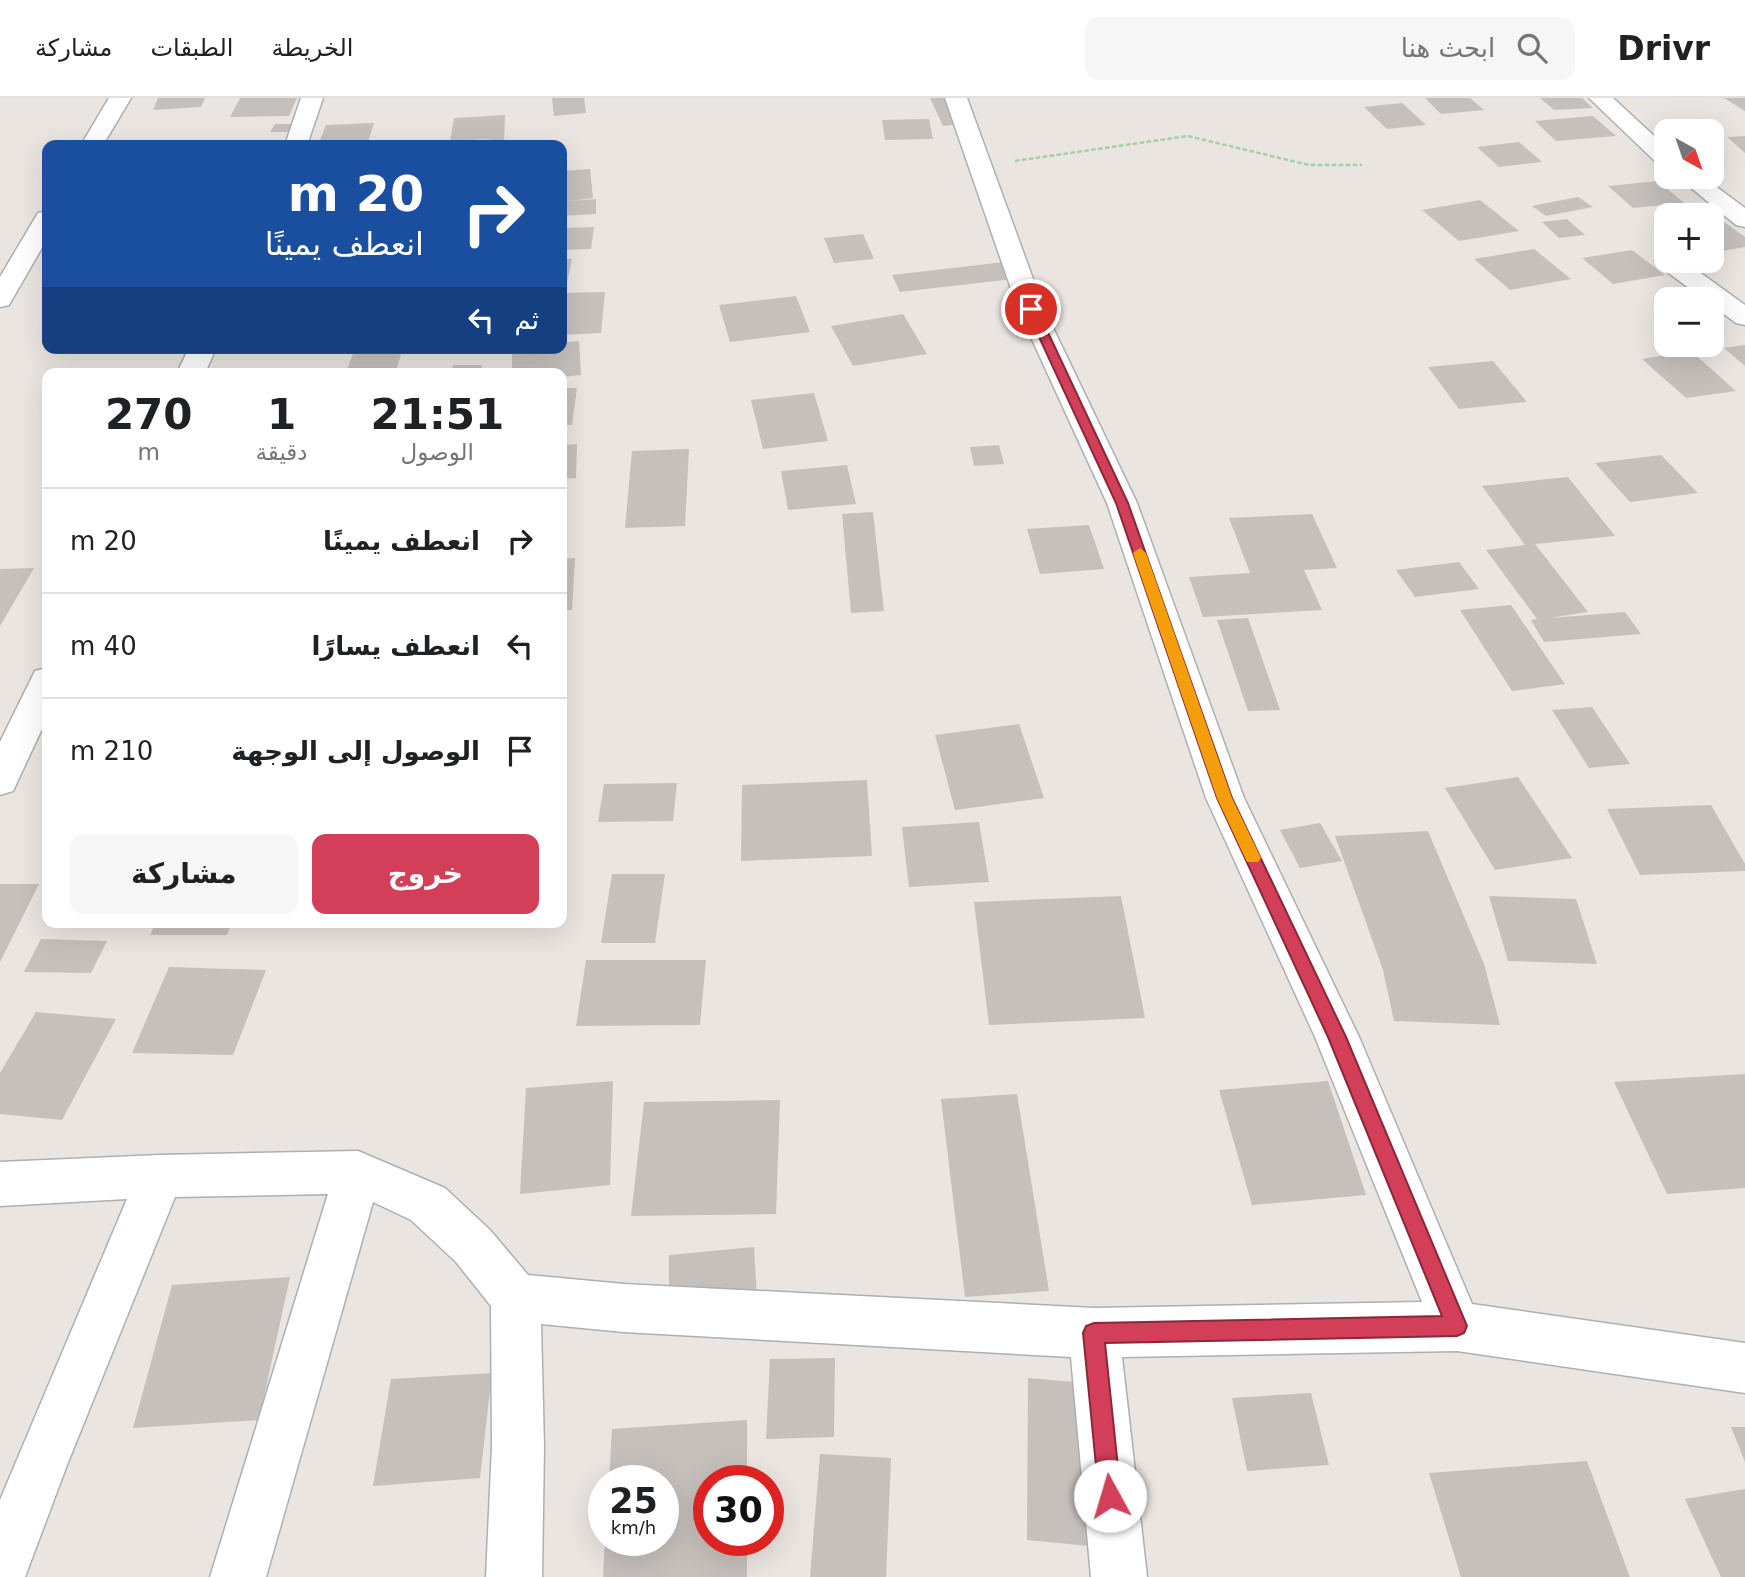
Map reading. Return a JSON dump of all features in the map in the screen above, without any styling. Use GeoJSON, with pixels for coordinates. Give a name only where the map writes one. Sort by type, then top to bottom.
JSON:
{"type":"FeatureCollection","features":[{"type":"Feature","properties":{"kind":"street"},"geometry":{"type":"LineString","coordinates":[[95,140],[121,98]]}},
{"type":"Feature","properties":{"kind":"street"},"geometry":{"type":"LineString","coordinates":[[298,140],[312,98]]}},
{"type":"Feature","properties":{"kind":"street"},"geometry":{"type":"LineString","coordinates":[[956,98],[1031,309],[1122,503],[1225,798],[1337,1037],[1457,1326]]}},
{"type":"Feature","properties":{"kind":"street"},"geometry":{"type":"LineString","coordinates":[[1600,98],[1654,148]]}},
{"type":"Feature","properties":{"kind":"street"},"geometry":{"type":"LineString","coordinates":[[1705,189],[1745,219]]}},
{"type":"Feature","properties":{"kind":"street"},"geometry":{"type":"LineString","coordinates":[[0,299],[42,227]]}},
{"type":"Feature","properties":{"kind":"street"},"geometry":{"type":"LineString","coordinates":[[1686,273],[1745,317]]}},
{"type":"Feature","properties":{"kind":"street"},"geometry":{"type":"LineString","coordinates":[[0,781],[42,691]]}},
{"type":"Feature","properties":{"kind":"street"},"geometry":{"type":"LineString","coordinates":[[238,1577],[358,1172]]}},
{"type":"Feature","properties":{"kind":"street"},"geometry":{"type":"LineString","coordinates":[[0,1184],[160,1176],[358,1172],[428,1205],[473,1246],[516,1298],[518,1446],[514,1577]]}},
{"type":"Feature","properties":{"kind":"street"},"geometry":{"type":"LineString","coordinates":[[0,1571],[40,1465],[160,1176]]}},
{"type":"Feature","properties":{"kind":"street"},"geometry":{"type":"LineString","coordinates":[[516,1298],[624,1308],[1094,1333],[1457,1326],[1745,1368]]}},
{"type":"Feature","properties":{"kind":"street"},"geometry":{"type":"LineString","coordinates":[[1094,1333],[1119,1577]]}},
{"type":"Feature","properties":{"kind":"path"},"geometry":{"type":"LineString","coordinates":[[979,166],[1188,136],[1309,165],[1362,165]]}},
{"type":"Feature","properties":{"kind":"building"},"geometry":{"type":"Polygon","coordinates":[[[158,98],[205,98],[201,107],[153,110],[158,98]]]}},
{"type":"Feature","properties":{"kind":"building"},"geometry":{"type":"Polygon","coordinates":[[[240,98],[297,98],[289,116],[230,117],[240,98]]]}},
{"type":"Feature","properties":{"kind":"building"},"geometry":{"type":"Polygon","coordinates":[[[552,98],[584,98],[586,113],[554,116],[552,98]]]}},
{"type":"Feature","properties":{"kind":"building"},"geometry":{"type":"Polygon","coordinates":[[[930,98],[947,98],[960,124],[943,126],[930,98]]]}},
{"type":"Feature","properties":{"kind":"building"},"geometry":{"type":"Polygon","coordinates":[[[1425,98],[1470,98],[1484,110],[1441,114],[1425,98]]]}},
{"type":"Feature","properties":{"kind":"building"},"geometry":{"type":"Polygon","coordinates":[[[1540,98],[1582,98],[1593,108],[1554,110],[1540,98]]]}},
{"type":"Feature","properties":{"kind":"building"},"geometry":{"type":"Polygon","coordinates":[[[1724,98],[1745,98],[1745,111],[1724,98]]]}},
{"type":"Feature","properties":{"kind":"building"},"geometry":{"type":"Polygon","coordinates":[[[1402,103],[1426,125],[1387,129],[1364,107],[1402,103]]]}},
{"type":"Feature","properties":{"kind":"building"},"geometry":{"type":"Polygon","coordinates":[[[505,115],[504,140],[450,140],[454,118],[505,115]]]}},
{"type":"Feature","properties":{"kind":"building"},"geometry":{"type":"Polygon","coordinates":[[[1593,116],[1616,136],[1556,141],[1535,121],[1593,116]]]}},
{"type":"Feature","properties":{"kind":"building"},"geometry":{"type":"Polygon","coordinates":[[[929,119],[933,139],[885,140],[882,120],[929,119]]]}},
{"type":"Feature","properties":{"kind":"building"},"geometry":{"type":"Polygon","coordinates":[[[374,123],[369,140],[320,140],[326,125],[374,123]]]}},
{"type":"Feature","properties":{"kind":"building"},"geometry":{"type":"Polygon","coordinates":[[[275,124],[293,124],[288,132],[270,132],[275,124]]]}},
{"type":"Feature","properties":{"kind":"building"},"geometry":{"type":"Polygon","coordinates":[[[1745,136],[1745,153],[1727,137],[1745,136]]]}},
{"type":"Feature","properties":{"kind":"building"},"geometry":{"type":"Polygon","coordinates":[[[1519,142],[1542,162],[1499,167],[1477,147],[1519,142]]]}},
{"type":"Feature","properties":{"kind":"building"},"geometry":{"type":"Polygon","coordinates":[[[590,169],[593,198],[568,201],[596,199],[596,214],[567,216],[567,171],[590,169]]]}},
{"type":"Feature","properties":{"kind":"building"},"geometry":{"type":"Polygon","coordinates":[[[1654,181],[1654,189],[1667,189],[1684,203],[1654,203],[1654,206],[1633,208],[1608,186],[1654,181]]]}},
{"type":"Feature","properties":{"kind":"building"},"geometry":{"type":"Polygon","coordinates":[[[1578,197],[1593,207],[1546,216],[1532,206],[1578,197]]]}},
{"type":"Feature","properties":{"kind":"building"},"geometry":{"type":"Polygon","coordinates":[[[1480,200],[1519,231],[1459,241],[1422,210],[1480,200]]]}},
{"type":"Feature","properties":{"kind":"building"},"geometry":{"type":"Polygon","coordinates":[[[1567,219],[1585,235],[1559,238],[1542,222],[1567,219]]]}},
{"type":"Feature","properties":{"kind":"building"},"geometry":{"type":"Polygon","coordinates":[[[1724,222],[1745,237],[1745,247],[1724,251],[1724,222]]]}},
{"type":"Feature","properties":{"kind":"building"},"geometry":{"type":"Polygon","coordinates":[[[594,227],[591,249],[567,250],[567,228],[594,227]]]}},
{"type":"Feature","properties":{"kind":"building"},"geometry":{"type":"Polygon","coordinates":[[[863,234],[874,259],[834,263],[824,238],[863,234]]]}},
{"type":"Feature","properties":{"kind":"building"},"geometry":{"type":"Polygon","coordinates":[[[1534,249],[1571,279],[1510,290],[1474,259],[1534,249]]]}},
{"type":"Feature","properties":{"kind":"building"},"geometry":{"type":"Polygon","coordinates":[[[1632,250],[1654,267],[1654,273],[1665,275],[1613,284],[1582,258],[1632,250]]]}},
{"type":"Feature","properties":{"kind":"building"},"geometry":{"type":"Polygon","coordinates":[[[567,259],[572,259],[567,282],[567,259]]]}},
{"type":"Feature","properties":{"kind":"building"},"geometry":{"type":"Polygon","coordinates":[[[1004,262],[1013,279],[900,292],[892,275],[1004,262]]]}},
{"type":"Feature","properties":{"kind":"building"},"geometry":{"type":"Polygon","coordinates":[[[605,292],[601,333],[567,335],[567,293],[605,292]]]}},
{"type":"Feature","properties":{"kind":"building"},"geometry":{"type":"Polygon","coordinates":[[[796,296],[810,332],[730,342],[719,305],[796,296]]]}},
{"type":"Feature","properties":{"kind":"building"},"geometry":{"type":"Polygon","coordinates":[[[903,314],[927,354],[853,366],[831,326],[903,314]]]}},
{"type":"Feature","properties":{"kind":"building"},"geometry":{"type":"Polygon","coordinates":[[[579,341],[581,375],[567,376],[567,368],[512,368],[512,354],[567,354],[567,342],[579,341]]]}},
{"type":"Feature","properties":{"kind":"building"},"geometry":{"type":"Polygon","coordinates":[[[1745,345],[1745,366],[1724,348],[1745,345]]]}},
{"type":"Feature","properties":{"kind":"building"},"geometry":{"type":"Polygon","coordinates":[[[353,354],[401,354],[397,368],[348,368],[353,354]]]}},
{"type":"Feature","properties":{"kind":"building"},"geometry":{"type":"Polygon","coordinates":[[[1698,357],[1736,391],[1686,398],[1642,359],[1698,357]]]}},
{"type":"Feature","properties":{"kind":"building"},"geometry":{"type":"Polygon","coordinates":[[[1493,361],[1527,402],[1459,409],[1428,367],[1493,361]]]}},
{"type":"Feature","properties":{"kind":"building"},"geometry":{"type":"Polygon","coordinates":[[[453,365],[482,365],[481,368],[452,368],[453,365]]]}},
{"type":"Feature","properties":{"kind":"building"},"geometry":{"type":"Polygon","coordinates":[[[567,388],[577,388],[572,425],[567,425],[567,388]]]}},
{"type":"Feature","properties":{"kind":"building"},"geometry":{"type":"Polygon","coordinates":[[[814,393],[828,441],[763,449],[751,400],[814,393]]]}},
{"type":"Feature","properties":{"kind":"building"},"geometry":{"type":"Polygon","coordinates":[[[577,444],[576,478],[567,479],[567,445],[577,444]]]}},
{"type":"Feature","properties":{"kind":"building"},"geometry":{"type":"Polygon","coordinates":[[[999,445],[1004,464],[974,466],[970,447],[999,445]]]}},
{"type":"Feature","properties":{"kind":"building"},"geometry":{"type":"Polygon","coordinates":[[[689,449],[685,526],[625,528],[632,451],[689,449]]]}},
{"type":"Feature","properties":{"kind":"building"},"geometry":{"type":"Polygon","coordinates":[[[1661,455],[1698,493],[1630,502],[1595,463],[1661,455]]]}},
{"type":"Feature","properties":{"kind":"building"},"geometry":{"type":"Polygon","coordinates":[[[847,465],[856,504],[788,510],[781,471],[847,465]]]}},
{"type":"Feature","properties":{"kind":"building"},"geometry":{"type":"Polygon","coordinates":[[[1568,477],[1615,536],[1535,544],[1588,612],[1549,618],[1625,612],[1641,634],[1544,642],[1531,620],[1537,619],[1486,550],[1525,545],[1482,486],[1568,477]]]}},
{"type":"Feature","properties":{"kind":"building"},"geometry":{"type":"Polygon","coordinates":[[[873,512],[884,611],[851,613],[842,514],[873,512]]]}},
{"type":"Feature","properties":{"kind":"building"},"geometry":{"type":"Polygon","coordinates":[[[1312,514],[1337,568],[1304,570],[1322,610],[1203,617],[1189,577],[1250,573],[1229,518],[1312,514]]]}},
{"type":"Feature","properties":{"kind":"building"},"geometry":{"type":"Polygon","coordinates":[[[1089,525],[1104,569],[1040,574],[1027,529],[1089,525]]]}},
{"type":"Feature","properties":{"kind":"building"},"geometry":{"type":"Polygon","coordinates":[[[575,558],[572,610],[567,610],[567,559],[575,558]]]}},
{"type":"Feature","properties":{"kind":"building"},"geometry":{"type":"Polygon","coordinates":[[[1459,562],[1479,589],[1415,597],[1396,570],[1459,562]]]}},
{"type":"Feature","properties":{"kind":"building"},"geometry":{"type":"Polygon","coordinates":[[[34,568],[0,626],[0,569],[34,568]]]}},
{"type":"Feature","properties":{"kind":"building"},"geometry":{"type":"Polygon","coordinates":[[[1511,605],[1565,684],[1512,691],[1460,610],[1511,605]]]}},
{"type":"Feature","properties":{"kind":"building"},"geometry":{"type":"Polygon","coordinates":[[[1248,618],[1280,710],[1248,711],[1217,620],[1248,618]]]}},
{"type":"Feature","properties":{"kind":"building"},"geometry":{"type":"Polygon","coordinates":[[[1592,707],[1630,764],[1589,768],[1552,710],[1592,707]]]}},
{"type":"Feature","properties":{"kind":"building"},"geometry":{"type":"Polygon","coordinates":[[[1019,724],[1044,798],[955,810],[935,735],[1019,724]]]}},
{"type":"Feature","properties":{"kind":"building"},"geometry":{"type":"Polygon","coordinates":[[[1518,777],[1572,858],[1495,870],[1445,788],[1518,777]]]}},
{"type":"Feature","properties":{"kind":"building"},"geometry":{"type":"Polygon","coordinates":[[[867,780],[872,856],[741,861],[742,785],[867,780]]]}},
{"type":"Feature","properties":{"kind":"building"},"geometry":{"type":"Polygon","coordinates":[[[677,783],[673,821],[598,822],[604,784],[677,783]]]}},
{"type":"Feature","properties":{"kind":"building"},"geometry":{"type":"Polygon","coordinates":[[[1711,805],[1745,864],[1745,871],[1640,875],[1607,809],[1711,805]]]}},
{"type":"Feature","properties":{"kind":"building"},"geometry":{"type":"Polygon","coordinates":[[[979,822],[989,882],[909,887],[902,827],[979,822]]]}},
{"type":"Feature","properties":{"kind":"building"},"geometry":{"type":"Polygon","coordinates":[[[1320,823],[1342,861],[1300,868],[1280,830],[1320,823]]]}},
{"type":"Feature","properties":{"kind":"building"},"geometry":{"type":"Polygon","coordinates":[[[1428,831],[1484,964],[1500,1025],[1394,1021],[1383,970],[1335,836],[1428,831]]]}},
{"type":"Feature","properties":{"kind":"building"},"geometry":{"type":"Polygon","coordinates":[[[612,874],[665,874],[655,943],[601,943],[612,874]]]}},
{"type":"Feature","properties":{"kind":"building"},"geometry":{"type":"Polygon","coordinates":[[[0,884],[39,884],[0,962],[0,884]]]}},
{"type":"Feature","properties":{"kind":"building"},"geometry":{"type":"Polygon","coordinates":[[[1121,896],[1145,1018],[989,1025],[974,902],[1121,896]]]}},
{"type":"Feature","properties":{"kind":"building"},"geometry":{"type":"Polygon","coordinates":[[[1489,896],[1576,899],[1597,964],[1508,961],[1489,896]]]}},
{"type":"Feature","properties":{"kind":"building"},"geometry":{"type":"Polygon","coordinates":[[[153,928],[230,928],[227,935],[150,935],[153,928]]]}},
{"type":"Feature","properties":{"kind":"building"},"geometry":{"type":"Polygon","coordinates":[[[41,939],[107,941],[91,973],[24,972],[41,939]]]}},
{"type":"Feature","properties":{"kind":"building"},"geometry":{"type":"Polygon","coordinates":[[[586,960],[706,960],[700,1025],[576,1026],[586,960]]]}},
{"type":"Feature","properties":{"kind":"building"},"geometry":{"type":"Polygon","coordinates":[[[169,967],[266,970],[233,1055],[132,1053],[169,967]]]}},
{"type":"Feature","properties":{"kind":"building"},"geometry":{"type":"Polygon","coordinates":[[[36,1012],[116,1019],[62,1120],[0,1114],[0,1073],[36,1012]]]}},
{"type":"Feature","properties":{"kind":"building"},"geometry":{"type":"Polygon","coordinates":[[[1745,1074],[1745,1188],[1667,1194],[1614,1082],[1745,1074]]]}},
{"type":"Feature","properties":{"kind":"building"},"geometry":{"type":"Polygon","coordinates":[[[613,1081],[610,1185],[520,1194],[526,1088],[613,1081]]]}},
{"type":"Feature","properties":{"kind":"building"},"geometry":{"type":"Polygon","coordinates":[[[1328,1081],[1366,1195],[1252,1205],[1219,1090],[1328,1081]]]}},
{"type":"Feature","properties":{"kind":"building"},"geometry":{"type":"Polygon","coordinates":[[[1017,1094],[1049,1291],[965,1297],[941,1099],[1017,1094]]]}},
{"type":"Feature","properties":{"kind":"building"},"geometry":{"type":"Polygon","coordinates":[[[780,1100],[776,1214],[631,1216],[644,1102],[780,1100]]]}},
{"type":"Feature","properties":{"kind":"building"},"geometry":{"type":"Polygon","coordinates":[[[754,1247],[757,1298],[669,1306],[669,1255],[754,1247]]]}},
{"type":"Feature","properties":{"kind":"building"},"geometry":{"type":"Polygon","coordinates":[[[290,1277],[259,1420],[133,1428],[172,1285],[290,1277]]]}},
{"type":"Feature","properties":{"kind":"building"},"geometry":{"type":"Polygon","coordinates":[[[835,1358],[834,1437],[766,1439],[770,1359],[835,1358]]]}},
{"type":"Feature","properties":{"kind":"building"},"geometry":{"type":"Polygon","coordinates":[[[492,1373],[480,1478],[373,1486],[391,1379],[492,1373]]]}},
{"type":"Feature","properties":{"kind":"building"},"geometry":{"type":"Polygon","coordinates":[[[1028,1378],[1086,1383],[1089,1546],[1027,1540],[1028,1378]]]}},
{"type":"Feature","properties":{"kind":"building"},"geometry":{"type":"Polygon","coordinates":[[[1311,1393],[1329,1465],[1247,1471],[1232,1398],[1311,1393]]]}},
{"type":"Feature","properties":{"kind":"building"},"geometry":{"type":"Polygon","coordinates":[[[747,1420],[747,1465],[693,1465],[693,1556],[747,1556],[747,1577],[603,1577],[604,1556],[679,1556],[679,1465],[610,1465],[612,1429],[747,1420]]]}},
{"type":"Feature","properties":{"kind":"building"},"geometry":{"type":"Polygon","coordinates":[[[1731,1427],[1745,1427],[1745,1462],[1731,1427]]]}},
{"type":"Feature","properties":{"kind":"building"},"geometry":{"type":"Polygon","coordinates":[[[820,1454],[891,1458],[886,1577],[810,1577],[820,1454]]]}},
{"type":"Feature","properties":{"kind":"building"},"geometry":{"type":"Polygon","coordinates":[[[1587,1461],[1630,1577],[1461,1577],[1429,1473],[1587,1461]]]}},
{"type":"Feature","properties":{"kind":"building"},"geometry":{"type":"Polygon","coordinates":[[[1745,1489],[1745,1577],[1721,1577],[1685,1499],[1745,1489]]]}},
{"type":"Feature","properties":{"kind":"slow traffic"},"geometry":{"type":"LineString","coordinates":[[1140,553],[1225,798],[1253,858]]}},
{"type":"Feature","properties":{"kind":"route"},"geometry":{"type":"LineString","coordinates":[[1031,309],[1078,403],[1122,503],[1225,798],[1337,1037],[1457,1326],[1094,1333],[1110,1496]]}}]}
